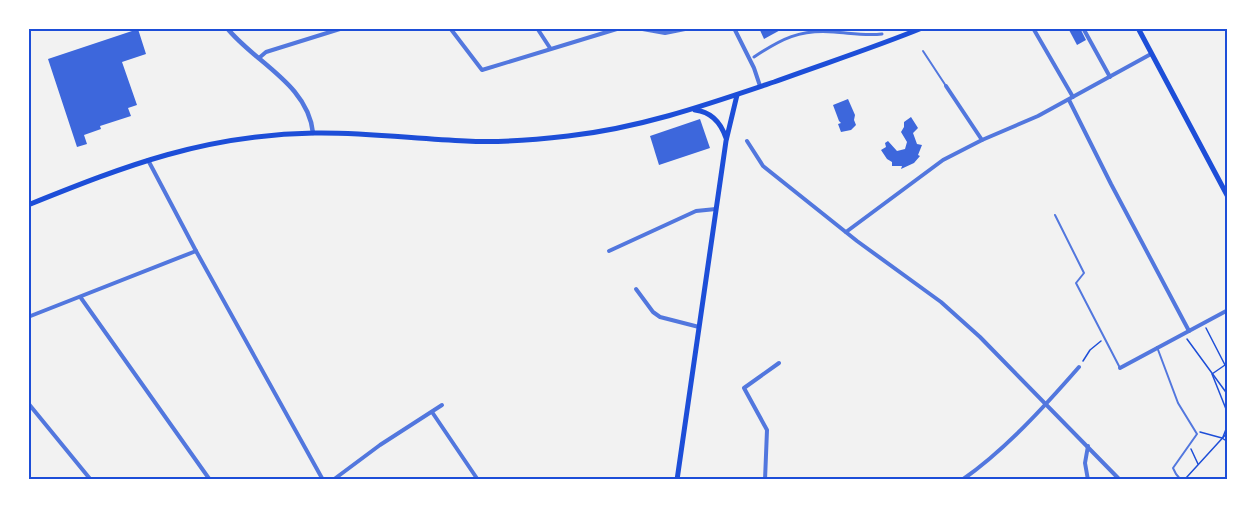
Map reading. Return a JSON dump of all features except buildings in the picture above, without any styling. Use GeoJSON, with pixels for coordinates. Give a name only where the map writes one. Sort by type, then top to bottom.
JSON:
{"type":"FeatureCollection","features":[{"type":"Feature","properties":{"kind":"main road"},"geometry":{"type":"LineString","coordinates":[[28,206],[102,175],[148,159],[224,140],[313,133],[502,141],[614,130],[694,110],[922,28]]}},
{"type":"Feature","properties":{"kind":"main road"},"geometry":{"type":"LineString","coordinates":[[1138,28],[1227,197]]}},
{"type":"Feature","properties":{"kind":"main road"},"geometry":{"type":"LineString","coordinates":[[677,480],[726,141],[737,95]]}},
{"type":"Feature","properties":{"kind":"main road"},"geometry":{"type":"LineString","coordinates":[[694,110],[705,112],[715,118],[723,130],[726,141]]}},
{"type":"Feature","properties":{"kind":"street"},"geometry":{"type":"LineString","coordinates":[[226,28],[238,42],[278,73],[295,93],[310,121],[313,133]]}},
{"type":"Feature","properties":{"kind":"street"},"geometry":{"type":"LineString","coordinates":[[259,58],[266,52],[343,28]]}},
{"type":"Feature","properties":{"kind":"street"},"geometry":{"type":"LineString","coordinates":[[450,28],[482,69],[620,28]]}},
{"type":"Feature","properties":{"kind":"street"},"geometry":{"type":"LineString","coordinates":[[537,28],[550,48]]}},
{"type":"Feature","properties":{"kind":"street"},"geometry":{"type":"LineString","coordinates":[[638,28],[664,33],[690,28]]}},
{"type":"Feature","properties":{"kind":"street"},"geometry":{"type":"LineString","coordinates":[[734,28],[760,86]]}},
{"type":"Feature","properties":{"kind":"street"},"geometry":{"type":"LineString","coordinates":[[1033,28],[1071,98],[1111,184],[1189,331]]}},
{"type":"Feature","properties":{"kind":"street"},"geometry":{"type":"LineString","coordinates":[[1083,28],[1110,77]]}},
{"type":"Feature","properties":{"kind":"street"},"geometry":{"type":"LineString","coordinates":[[754,57],[793,34],[832,32],[882,34]]}},
{"type":"Feature","properties":{"kind":"street"},"geometry":{"type":"LineString","coordinates":[[846,232],[943,160],[981,140],[1031,120],[1151,54]]}},
{"type":"Feature","properties":{"kind":"street"},"geometry":{"type":"LineString","coordinates":[[946,86],[981,140]]}},
{"type":"Feature","properties":{"kind":"street"},"geometry":{"type":"LineString","coordinates":[[747,141],[763,166],[846,232],[941,302],[980,337],[1120,480]]}},
{"type":"Feature","properties":{"kind":"street"},"geometry":{"type":"LineString","coordinates":[[148,159],[196,251],[323,480]]}},
{"type":"Feature","properties":{"kind":"street"},"geometry":{"type":"LineString","coordinates":[[609,251],[696,211],[716,209]]}},
{"type":"Feature","properties":{"kind":"street"},"geometry":{"type":"LineString","coordinates":[[28,317],[196,251]]}},
{"type":"Feature","properties":{"kind":"street"},"geometry":{"type":"LineString","coordinates":[[636,289],[653,312],[660,317],[699,327]]}},
{"type":"Feature","properties":{"kind":"street"},"geometry":{"type":"LineString","coordinates":[[81,298],[210,480]]}},
{"type":"Feature","properties":{"kind":"street"},"geometry":{"type":"LineString","coordinates":[[1120,368],[1227,310]]}},
{"type":"Feature","properties":{"kind":"street"},"geometry":{"type":"LineString","coordinates":[[765,480],[767,430],[744,388],[779,363]]}},
{"type":"Feature","properties":{"kind":"street"},"geometry":{"type":"LineString","coordinates":[[962,480],[997,452],[1046,405],[1079,367]]}},
{"type":"Feature","properties":{"kind":"street"},"geometry":{"type":"LineString","coordinates":[[28,403],[90,480]]}},
{"type":"Feature","properties":{"kind":"street"},"geometry":{"type":"LineString","coordinates":[[333,480],[380,445],[442,405]]}},
{"type":"Feature","properties":{"kind":"street"},"geometry":{"type":"LineString","coordinates":[[432,411],[478,480]]}},
{"type":"Feature","properties":{"kind":"street"},"geometry":{"type":"LineString","coordinates":[[1088,446],[1085,463],[1088,480]]}},
{"type":"Feature","properties":{"kind":"lane"},"geometry":{"type":"LineString","coordinates":[[923,51],[946,86]]}},
{"type":"Feature","properties":{"kind":"lane"},"geometry":{"type":"LineString","coordinates":[[1055,215],[1084,273],[1076,283],[1120,368]]}},
{"type":"Feature","properties":{"kind":"lane"},"geometry":{"type":"LineString","coordinates":[[1157,347],[1178,403],[1197,431],[1197,438],[1173,468],[1183,480]]}},
{"type":"Feature","properties":{"kind":"path"},"geometry":{"type":"LineString","coordinates":[[1205,327],[1227,372]]}},
{"type":"Feature","properties":{"kind":"path"},"geometry":{"type":"LineString","coordinates":[[1183,334],[1227,395]]}},
{"type":"Feature","properties":{"kind":"path"},"geometry":{"type":"LineString","coordinates":[[1079,367],[1096,344]]}},
{"type":"Feature","properties":{"kind":"path"},"geometry":{"type":"LineString","coordinates":[[1212,374],[1225,365]]}},
{"type":"Feature","properties":{"kind":"path"},"geometry":{"type":"LineString","coordinates":[[1212,374],[1227,414]]}},
{"type":"Feature","properties":{"kind":"path"},"geometry":{"type":"LineString","coordinates":[[1222,438],[1227,424]]}},
{"type":"Feature","properties":{"kind":"path"},"geometry":{"type":"LineString","coordinates":[[1197,431],[1222,438],[1227,442]]}},
{"type":"Feature","properties":{"kind":"path"},"geometry":{"type":"LineString","coordinates":[[1183,480],[1227,432]]}},
{"type":"Feature","properties":{"kind":"path"},"geometry":{"type":"LineString","coordinates":[[1190,446],[1198,465]]}},
{"type":"Feature","properties":{"kind":"waterway"},"geometry":{"type":"LineString","coordinates":[[1228,89],[1228,126]]}}]}
